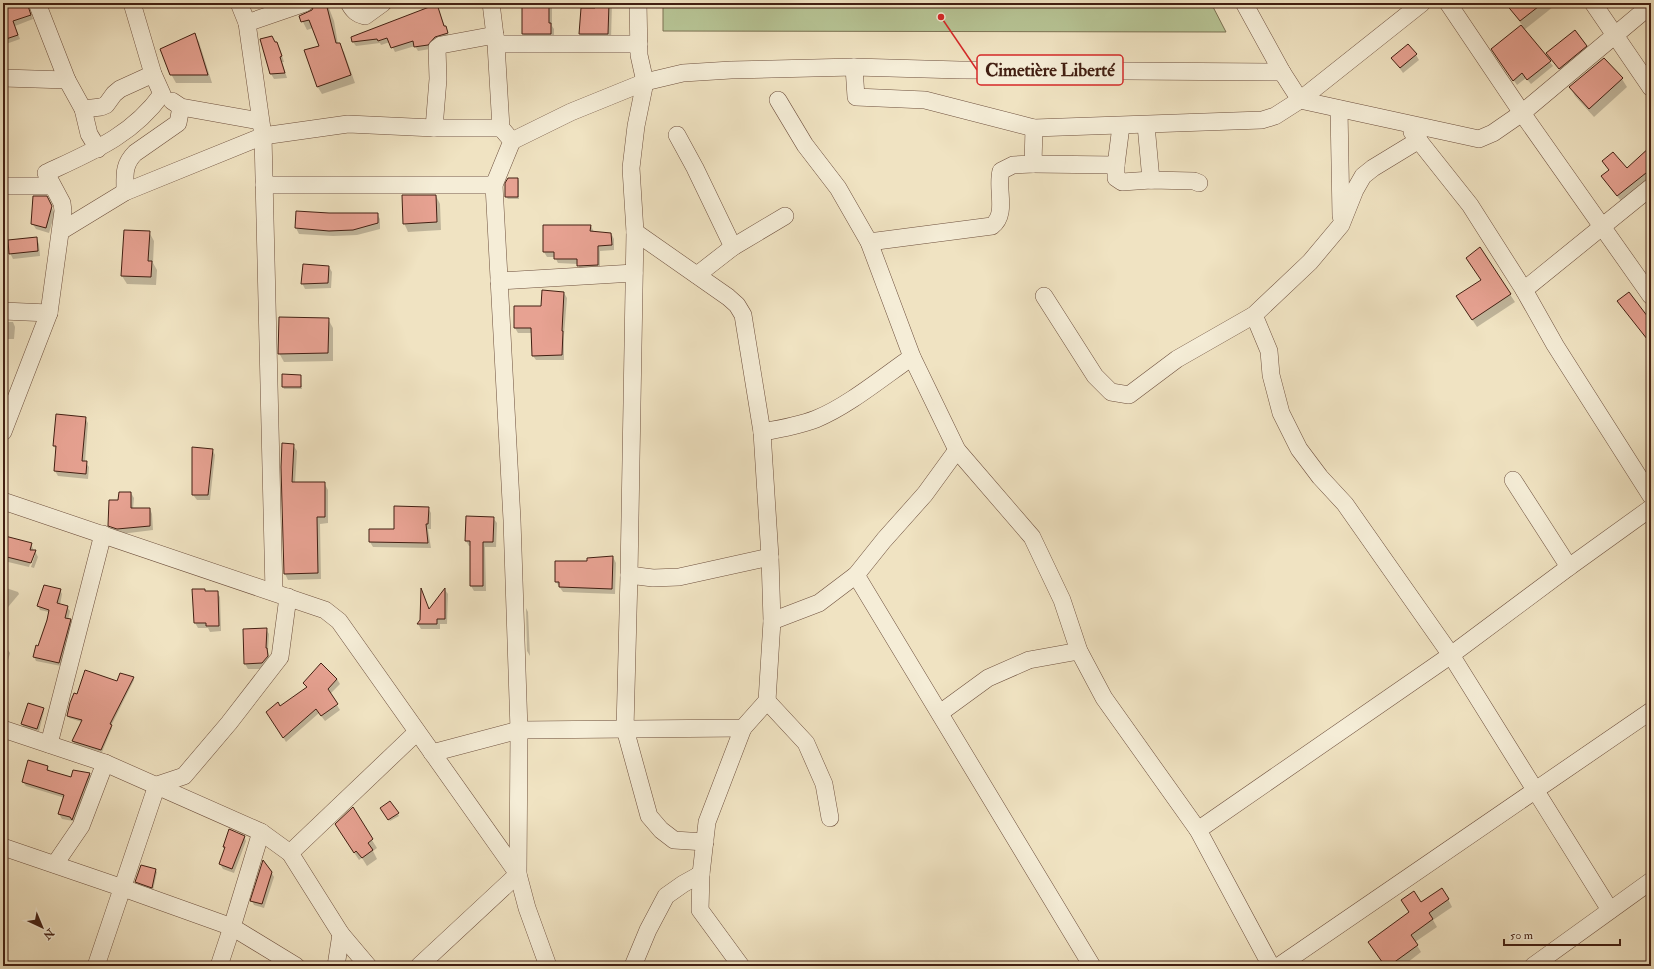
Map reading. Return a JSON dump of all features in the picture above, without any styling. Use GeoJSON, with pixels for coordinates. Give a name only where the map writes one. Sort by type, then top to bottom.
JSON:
{"type":"FeatureCollection","features":[{"type":"Feature","properties":{"kind":"street"},"geometry":{"type":"LineString","coordinates":[[37,3],[67,80],[83,109],[89,134],[98,149]]}},
{"type":"Feature","properties":{"kind":"street"},"geometry":{"type":"LineString","coordinates":[[132,3],[153,74],[162,94],[181,108],[262,128],[348,124],[434,128],[501,128]]}},
{"type":"Feature","properties":{"kind":"street"},"geometry":{"type":"LineString","coordinates":[[157,785],[184,776],[280,658],[281,595],[262,128],[247,23],[239,3]]}},
{"type":"Feature","properties":{"kind":"street"},"geometry":{"type":"LineString","coordinates":[[247,23],[305,3]]}},
{"type":"Feature","properties":{"kind":"street"},"geometry":{"type":"LineString","coordinates":[[349,3],[351,8],[357,14],[365,16],[383,3]]}},
{"type":"Feature","properties":{"kind":"street"},"geometry":{"type":"LineString","coordinates":[[491,3],[496,40],[501,128],[512,140]]}},
{"type":"Feature","properties":{"kind":"street"},"geometry":{"type":"LineString","coordinates":[[638,3],[639,55],[645,82],[636,126],[631,168],[635,232],[625,729],[649,816],[661,830],[674,840],[705,842]]}},
{"type":"Feature","properties":{"kind":"street"},"geometry":{"type":"LineString","coordinates":[[1244,3],[1282,72],[1300,100],[1479,139],[1493,133],[1522,113],[1651,5]]}},
{"type":"Feature","properties":{"kind":"street"},"geometry":{"type":"LineString","coordinates":[[854,67],[856,98],[926,100],[1034,128],[1262,120],[1275,116],[1300,100],[1422,3]]}},
{"type":"Feature","properties":{"kind":"street"},"geometry":{"type":"LineString","coordinates":[[1448,3],[1522,113],[1651,296]]}},
{"type":"Feature","properties":{"kind":"street"},"geometry":{"type":"LineString","coordinates":[[1593,3],[1651,88]]}},
{"type":"Feature","properties":{"kind":"street"},"geometry":{"type":"LineString","coordinates":[[434,128],[438,74],[437,48],[440,45],[496,40],[639,44]]}},
{"type":"Feature","properties":{"kind":"street"},"geometry":{"type":"LineString","coordinates":[[548,966],[527,908],[518,874],[519,730],[511,494],[494,185],[512,140],[571,112],[645,82],[683,73],[731,70],[854,67],[960,70],[1282,72]]}},
{"type":"Feature","properties":{"kind":"street"},"geometry":{"type":"LineString","coordinates":[[83,109],[106,105],[114,94],[120,89],[153,74]]}},
{"type":"Feature","properties":{"kind":"street"},"geometry":{"type":"LineString","coordinates":[[3,78],[67,80]]}},
{"type":"Feature","properties":{"kind":"street"},"geometry":{"type":"LineString","coordinates":[[3,432],[49,312],[64,211],[62,203],[46,173],[98,149],[118,137],[152,108],[162,94]]}},
{"type":"Feature","properties":{"kind":"street"},"geometry":{"type":"LineString","coordinates":[[778,100],[805,145],[838,188],[869,242],[912,357],[957,450],[1032,537],[1062,600],[1079,651],[1104,698],[1198,830],[1271,966]]}},
{"type":"Feature","properties":{"kind":"street"},"geometry":{"type":"LineString","coordinates":[[125,192],[126,166],[129,159],[135,153],[178,123],[181,108]]}},
{"type":"Feature","properties":{"kind":"street"},"geometry":{"type":"LineString","coordinates":[[1339,108],[1341,225]]}},
{"type":"Feature","properties":{"kind":"street"},"geometry":{"type":"LineString","coordinates":[[1404,123],[1470,205],[1524,290],[1555,345],[1651,496]]}},
{"type":"Feature","properties":{"kind":"street"},"geometry":{"type":"LineString","coordinates":[[1146,125],[1151,180]]}},
{"type":"Feature","properties":{"kind":"street"},"geometry":{"type":"LineString","coordinates":[[1121,126],[1116,165],[1116,178],[1118,181],[1194,181],[1199,183]]}},
{"type":"Feature","properties":{"kind":"street"},"geometry":{"type":"LineString","coordinates":[[60,231],[125,192],[262,128]]}},
{"type":"Feature","properties":{"kind":"street"},"geometry":{"type":"LineString","coordinates":[[1033,164],[1034,128]]}},
{"type":"Feature","properties":{"kind":"street"},"geometry":{"type":"LineString","coordinates":[[677,135],[695,168],[733,247]]}},
{"type":"Feature","properties":{"kind":"street"},"geometry":{"type":"LineString","coordinates":[[1044,296],[1095,376],[1111,392],[1129,395],[1177,359],[1254,315],[1310,262],[1341,225],[1355,190],[1363,176],[1373,168],[1419,140]]}},
{"type":"Feature","properties":{"kind":"street"},"geometry":{"type":"LineString","coordinates":[[869,242],[992,226],[999,222],[1001,215],[999,179],[1001,171],[1013,165],[1116,165]]}},
{"type":"Feature","properties":{"kind":"street"},"geometry":{"type":"LineString","coordinates":[[264,185],[494,185]]}},
{"type":"Feature","properties":{"kind":"street"},"geometry":{"type":"LineString","coordinates":[[3,186],[52,186]]}},
{"type":"Feature","properties":{"kind":"street"},"geometry":{"type":"LineString","coordinates":[[1524,290],[1651,187]]}},
{"type":"Feature","properties":{"kind":"street"},"geometry":{"type":"LineString","coordinates":[[697,275],[733,247],[785,216]]}},
{"type":"Feature","properties":{"kind":"street"},"geometry":{"type":"LineString","coordinates":[[635,232],[728,297],[737,305],[743,315],[762,432],[770,557],[772,620],[767,702],[743,728],[708,822],[701,874],[700,910],[741,966]]}},
{"type":"Feature","properties":{"kind":"street"},"geometry":{"type":"LineString","coordinates":[[499,281],[634,273]]}},
{"type":"Feature","properties":{"kind":"street"},"geometry":{"type":"LineString","coordinates":[[3,311],[49,312]]}},
{"type":"Feature","properties":{"kind":"street"},"geometry":{"type":"LineString","coordinates":[[1254,315],[1269,351],[1272,375],[1281,413],[1299,449],[1320,477],[1345,504],[1451,655],[1610,910]]}},
{"type":"Feature","properties":{"kind":"street"},"geometry":{"type":"LineString","coordinates":[[762,432],[793,426],[817,418],[843,404],[912,357]]}},
{"type":"Feature","properties":{"kind":"street"},"geometry":{"type":"LineString","coordinates":[[772,620],[819,603],[856,575],[884,540],[925,494],[957,450]]}},
{"type":"Feature","properties":{"kind":"street"},"geometry":{"type":"LineString","coordinates":[[1513,480],[1568,567]]}},
{"type":"Feature","properties":{"kind":"street"},"geometry":{"type":"LineString","coordinates":[[3,501],[325,610],[336,618],[518,874]]}},
{"type":"Feature","properties":{"kind":"street"},"geometry":{"type":"LineString","coordinates":[[1198,830],[1451,655],[1568,567],[1651,508]]}},
{"type":"Feature","properties":{"kind":"street"},"geometry":{"type":"LineString","coordinates":[[49,744],[102,534]]}},
{"type":"Feature","properties":{"kind":"street"},"geometry":{"type":"LineString","coordinates":[[629,575],[653,578],[679,577],[770,557]]}},
{"type":"Feature","properties":{"kind":"street"},"geometry":{"type":"LineString","coordinates":[[856,575],[1092,966]]}},
{"type":"Feature","properties":{"kind":"street"},"geometry":{"type":"LineString","coordinates":[[940,713],[988,678],[1029,660],[1079,651]]}},
{"type":"Feature","properties":{"kind":"street"},"geometry":{"type":"LineString","coordinates":[[767,702],[806,743],[824,784],[830,818]]}},
{"type":"Feature","properties":{"kind":"street"},"geometry":{"type":"LineString","coordinates":[[1279,966],[1651,711]]}},
{"type":"Feature","properties":{"kind":"street"},"geometry":{"type":"LineString","coordinates":[[432,753],[519,730],[743,728]]}},
{"type":"Feature","properties":{"kind":"street"},"geometry":{"type":"LineString","coordinates":[[3,729],[105,763],[261,832],[290,853],[341,934],[368,966]]}},
{"type":"Feature","properties":{"kind":"street"},"geometry":{"type":"LineString","coordinates":[[290,853],[418,732]]}},
{"type":"Feature","properties":{"kind":"street"},"geometry":{"type":"LineString","coordinates":[[55,864],[81,826],[105,763]]}},
{"type":"Feature","properties":{"kind":"street"},"geometry":{"type":"LineString","coordinates":[[96,966],[157,785]]}},
{"type":"Feature","properties":{"kind":"street"},"geometry":{"type":"LineString","coordinates":[[218,966],[232,927],[261,832]]}},
{"type":"Feature","properties":{"kind":"street"},"geometry":{"type":"LineString","coordinates":[[3,847],[232,927],[296,966]]}},
{"type":"Feature","properties":{"kind":"street"},"geometry":{"type":"LineString","coordinates":[[419,966],[518,874]]}},
{"type":"Feature","properties":{"kind":"street"},"geometry":{"type":"LineString","coordinates":[[633,966],[648,930],[666,896],[701,874]]}},
{"type":"Feature","properties":{"kind":"street"},"geometry":{"type":"LineString","coordinates":[[1533,966],[1651,881]]}},
{"type":"Feature","properties":{"kind":"street"},"geometry":{"type":"LineString","coordinates":[[336,966],[341,934]]}},
{"type":"Feature","properties":{"kind":"green space"},"geometry":{"type":"Polygon","coordinates":[[[663,3],[1211,3],[1226,32],[663,31],[663,3]]]}},
{"type":"Feature","properties":{"kind":"building"},"geometry":{"type":"Polygon","coordinates":[[[3,3],[7,3],[8,6],[16,3],[27,3],[31,15],[13,21],[18,35],[3,40],[3,3]]]}},
{"type":"Feature","properties":{"kind":"building"},"geometry":{"type":"Polygon","coordinates":[[[315,3],[326,3],[336,43],[340,43],[351,75],[317,87],[304,50],[319,46],[309,20],[301,22],[299,16],[312,10],[315,3]]]}},
{"type":"Feature","properties":{"kind":"building"},"geometry":{"type":"Polygon","coordinates":[[[522,3],[549,3],[549,23],[551,23],[551,34],[522,34],[522,3]]]}},
{"type":"Feature","properties":{"kind":"building"},"geometry":{"type":"Polygon","coordinates":[[[595,3],[609,3],[608,34],[579,34],[581,8],[595,8],[595,3]]]}},
{"type":"Feature","properties":{"kind":"building"},"geometry":{"type":"Polygon","coordinates":[[[1505,3],[1543,3],[1520,21],[1505,3]]]}},
{"type":"Feature","properties":{"kind":"building"},"geometry":{"type":"Polygon","coordinates":[[[437,4],[444,26],[446,26],[448,33],[435,37],[428,45],[414,47],[413,41],[391,48],[387,38],[378,41],[377,39],[352,42],[351,37],[437,4]]]}},
{"type":"Feature","properties":{"kind":"building"},"geometry":{"type":"Polygon","coordinates":[[[1521,25],[1551,61],[1527,80],[1522,73],[1513,81],[1491,49],[1521,25]]]}},
{"type":"Feature","properties":{"kind":"building"},"geometry":{"type":"Polygon","coordinates":[[[1575,30],[1587,46],[1559,69],[1546,53],[1575,30]]]}},
{"type":"Feature","properties":{"kind":"building"},"geometry":{"type":"Polygon","coordinates":[[[195,33],[208,75],[170,75],[160,49],[195,33]]]}},
{"type":"Feature","properties":{"kind":"building"},"geometry":{"type":"Polygon","coordinates":[[[272,36],[275,42],[277,42],[282,56],[280,57],[285,73],[270,74],[260,39],[272,36]]]}},
{"type":"Feature","properties":{"kind":"building"},"geometry":{"type":"Polygon","coordinates":[[[1408,44],[1417,54],[1400,68],[1391,58],[1408,44]]]}},
{"type":"Feature","properties":{"kind":"building"},"geometry":{"type":"Polygon","coordinates":[[[1604,58],[1623,78],[1589,109],[1569,87],[1604,58]]]}},
{"type":"Feature","properties":{"kind":"building"},"geometry":{"type":"Polygon","coordinates":[[[1651,146],[1651,169],[1617,196],[1601,176],[1609,170],[1602,161],[1613,152],[1627,168],[1651,146]]]}},
{"type":"Feature","properties":{"kind":"building"},"geometry":{"type":"Polygon","coordinates":[[[508,178],[518,178],[518,197],[505,197],[505,183],[508,178]]]}},
{"type":"Feature","properties":{"kind":"building"},"geometry":{"type":"Polygon","coordinates":[[[402,195],[436,195],[437,222],[403,224],[402,195]]]}},
{"type":"Feature","properties":{"kind":"building"},"geometry":{"type":"Polygon","coordinates":[[[33,196],[47,196],[52,206],[46,228],[31,224],[33,196]]]}},
{"type":"Feature","properties":{"kind":"building"},"geometry":{"type":"Polygon","coordinates":[[[296,211],[378,213],[378,223],[353,230],[329,231],[295,228],[296,211]]]}},
{"type":"Feature","properties":{"kind":"building"},"geometry":{"type":"Polygon","coordinates":[[[543,225],[591,225],[590,231],[611,233],[612,245],[598,246],[598,265],[577,266],[577,259],[554,259],[554,252],[543,252],[543,225]]]}},
{"type":"Feature","properties":{"kind":"building"},"geometry":{"type":"Polygon","coordinates":[[[124,230],[150,231],[148,261],[152,261],[151,277],[121,276],[124,230]]]}},
{"type":"Feature","properties":{"kind":"building"},"geometry":{"type":"Polygon","coordinates":[[[37,237],[38,251],[9,254],[8,240],[37,237]]]}},
{"type":"Feature","properties":{"kind":"building"},"geometry":{"type":"Polygon","coordinates":[[[1480,247],[1511,294],[1472,320],[1456,296],[1481,280],[1466,258],[1480,247]]]}},
{"type":"Feature","properties":{"kind":"building"},"geometry":{"type":"Polygon","coordinates":[[[303,264],[329,266],[328,283],[301,284],[303,264]]]}},
{"type":"Feature","properties":{"kind":"building"},"geometry":{"type":"Polygon","coordinates":[[[542,290],[564,292],[562,355],[532,356],[531,328],[514,328],[514,306],[541,306],[542,290]]]}},
{"type":"Feature","properties":{"kind":"building"},"geometry":{"type":"Polygon","coordinates":[[[1629,292],[1651,321],[1651,344],[1617,301],[1629,292]]]}},
{"type":"Feature","properties":{"kind":"building"},"geometry":{"type":"Polygon","coordinates":[[[279,317],[329,318],[328,353],[278,354],[279,317]]]}},
{"type":"Feature","properties":{"kind":"building"},"geometry":{"type":"Polygon","coordinates":[[[282,374],[301,375],[301,387],[282,387],[282,374]]]}},
{"type":"Feature","properties":{"kind":"building"},"geometry":{"type":"Polygon","coordinates":[[[56,414],[86,417],[82,461],[87,461],[86,474],[54,471],[56,446],[53,446],[56,414]]]}},
{"type":"Feature","properties":{"kind":"building"},"geometry":{"type":"Polygon","coordinates":[[[282,443],[294,444],[292,482],[325,482],[325,517],[317,517],[318,573],[284,574],[281,467],[282,443]]]}},
{"type":"Feature","properties":{"kind":"building"},"geometry":{"type":"Polygon","coordinates":[[[192,447],[213,449],[208,495],[192,495],[192,447]]]}},
{"type":"Feature","properties":{"kind":"building"},"geometry":{"type":"Polygon","coordinates":[[[119,492],[131,492],[131,508],[150,508],[150,526],[117,529],[108,526],[109,500],[118,500],[119,492]]]}},
{"type":"Feature","properties":{"kind":"building"},"geometry":{"type":"Polygon","coordinates":[[[394,506],[429,507],[428,524],[426,524],[428,543],[369,542],[369,529],[394,529],[394,506]]]}},
{"type":"Feature","properties":{"kind":"building"},"geometry":{"type":"Polygon","coordinates":[[[466,516],[494,517],[493,542],[483,542],[483,586],[470,586],[470,541],[465,541],[466,516]]]}},
{"type":"Feature","properties":{"kind":"building"},"geometry":{"type":"Polygon","coordinates":[[[5,536],[32,543],[30,550],[36,550],[31,563],[3,556],[5,536]]]}},
{"type":"Feature","properties":{"kind":"building"},"geometry":{"type":"Polygon","coordinates":[[[613,556],[612,589],[559,587],[559,582],[555,582],[555,561],[587,561],[587,558],[613,556]]]}},
{"type":"Feature","properties":{"kind":"building"},"geometry":{"type":"Polygon","coordinates":[[[44,585],[61,589],[57,603],[68,606],[65,618],[71,619],[59,663],[33,657],[36,645],[38,646],[47,620],[49,610],[37,606],[44,585]]]}},
{"type":"Feature","properties":{"kind":"building"},"geometry":{"type":"Polygon","coordinates":[[[421,588],[429,609],[445,588],[445,619],[437,619],[437,624],[417,624],[420,620],[421,588]]]}},
{"type":"Feature","properties":{"kind":"building"},"geometry":{"type":"Polygon","coordinates":[[[192,589],[218,591],[219,626],[206,626],[206,623],[194,623],[192,589]]]}},
{"type":"Feature","properties":{"kind":"building"},"geometry":{"type":"Polygon","coordinates":[[[267,628],[266,648],[268,656],[262,663],[244,664],[243,629],[267,628]]]}},
{"type":"Feature","properties":{"kind":"building"},"geometry":{"type":"Polygon","coordinates":[[[321,663],[337,679],[328,689],[338,704],[321,716],[316,709],[283,738],[266,712],[278,702],[280,706],[307,687],[303,683],[321,663]]]}},
{"type":"Feature","properties":{"kind":"building"},"geometry":{"type":"Polygon","coordinates":[[[85,670],[117,681],[120,673],[134,677],[110,724],[112,725],[101,750],[72,741],[82,720],[67,716],[70,703],[74,693],[77,694],[85,670]]]}},
{"type":"Feature","properties":{"kind":"building"},"geometry":{"type":"Polygon","coordinates":[[[28,703],[44,708],[37,729],[21,724],[28,703]]]}},
{"type":"Feature","properties":{"kind":"building"},"geometry":{"type":"Polygon","coordinates":[[[28,760],[48,766],[47,770],[71,777],[73,770],[90,773],[72,820],[70,817],[58,814],[64,795],[22,782],[28,760]]]}},
{"type":"Feature","properties":{"kind":"building"},"geometry":{"type":"Polygon","coordinates":[[[390,801],[399,813],[388,820],[380,808],[390,801]]]}},
{"type":"Feature","properties":{"kind":"building"},"geometry":{"type":"Polygon","coordinates":[[[353,807],[373,839],[368,843],[373,850],[362,858],[356,851],[354,853],[335,824],[353,807]]]}},
{"type":"Feature","properties":{"kind":"building"},"geometry":{"type":"Polygon","coordinates":[[[229,829],[245,836],[232,869],[219,864],[229,829]]]}},
{"type":"Feature","properties":{"kind":"building"},"geometry":{"type":"Polygon","coordinates":[[[263,860],[272,872],[262,904],[250,901],[263,860]]]}},
{"type":"Feature","properties":{"kind":"building"},"geometry":{"type":"Polygon","coordinates":[[[141,865],[156,869],[152,888],[135,882],[141,865]]]}},
{"type":"Feature","properties":{"kind":"building"},"geometry":{"type":"Polygon","coordinates":[[[1442,888],[1449,899],[1429,913],[1433,919],[1411,935],[1418,945],[1389,966],[1385,966],[1368,942],[1409,912],[1401,900],[1414,891],[1421,902],[1442,888]]]}},
{"type":"Feature","properties":{"kind":"place","name":"Cimetière Liberté"},"geometry":{"type":"Point","coordinates":[941,17]}}]}
